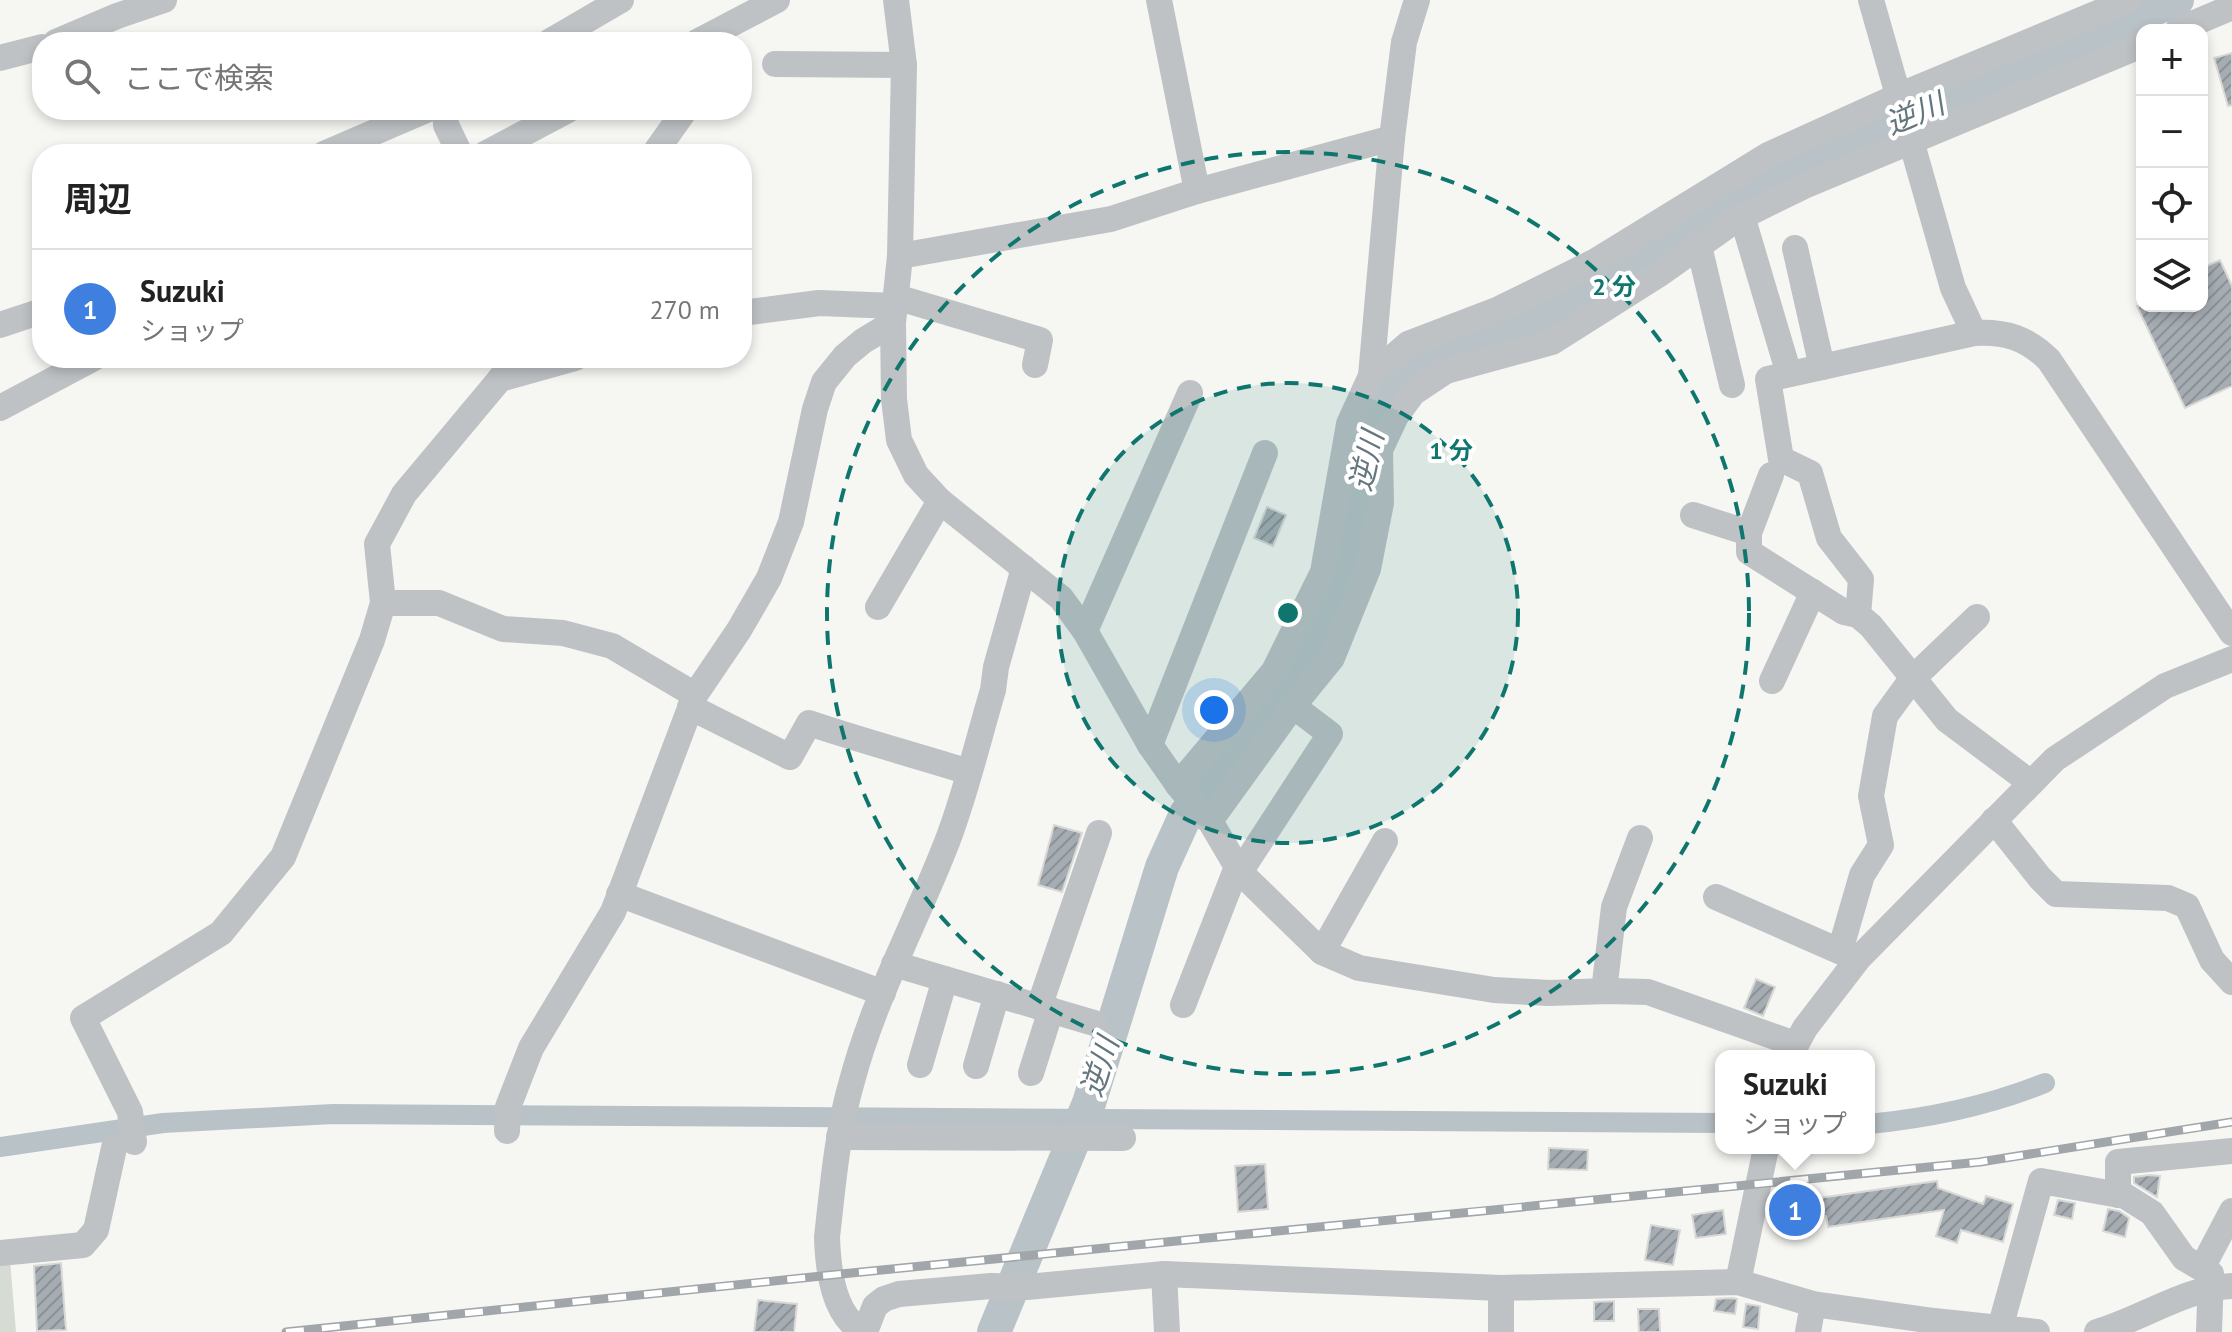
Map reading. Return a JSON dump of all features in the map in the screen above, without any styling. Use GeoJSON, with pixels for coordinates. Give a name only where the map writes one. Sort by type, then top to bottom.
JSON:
{"type":"FeatureCollection","features":[{"type":"Feature","properties":{"kind":"street"},"geometry":{"type":"LineString","coordinates":[[74,32],[115,8],[164,0]]}},
{"type":"Feature","properties":{"kind":"street"},"geometry":{"type":"LineString","coordinates":[[566,32],[621,0]]}},
{"type":"Feature","properties":{"kind":"street"},"geometry":{"type":"LineString","coordinates":[[716,32],[777,0]]}},
{"type":"Feature","properties":{"kind":"street"},"geometry":{"type":"LineString","coordinates":[[896,0],[904,65],[900,256],[895,309],[894,399],[899,440],[916,475],[940,501],[1061,598],[1085,631],[1150,745],[1239,870],[1322,952],[1359,968],[1494,990],[1648,992],[1792,1050],[1849,955],[2055,759],[2165,686],[2232,659]]}},
{"type":"Feature","properties":{"kind":"street"},"geometry":{"type":"LineString","coordinates":[[1159,0],[1197,191]]}},
{"type":"Feature","properties":{"kind":"street"},"geometry":{"type":"LineString","coordinates":[[1195,805],[1274,671],[1323,572],[1349,424],[1371,376],[1392,138],[1404,42],[1417,0]]}},
{"type":"Feature","properties":{"kind":"street"},"geometry":{"type":"LineString","coordinates":[[1871,0],[1953,288],[1974,333]]}},
{"type":"Feature","properties":{"kind":"street"},"geometry":{"type":"LineString","coordinates":[[1195,805],[1293,706],[1332,658],[1368,569],[1381,503],[1380,450],[1396,416],[1413,393],[1446,371],[1552,342],[1661,273],[1742,216],[1804,186],[1904,118],[2129,0]]}},
{"type":"Feature","properties":{"kind":"street"},"geometry":{"type":"LineString","coordinates":[[2192,24],[2232,7]]}},
{"type":"Feature","properties":{"kind":"street"},"geometry":{"type":"LineString","coordinates":[[738,32],[751,13]]}},
{"type":"Feature","properties":{"kind":"street"},"geometry":{"type":"LineString","coordinates":[[1371,376],[1408,344],[1497,310],[1580,269],[1768,155],[1904,118],[2136,47]]}},
{"type":"Feature","properties":{"kind":"street"},"geometry":{"type":"LineString","coordinates":[[0,58],[32,50]]}},
{"type":"Feature","properties":{"kind":"street"},"geometry":{"type":"LineString","coordinates":[[775,64],[904,65]]}},
{"type":"Feature","properties":{"kind":"street"},"geometry":{"type":"LineString","coordinates":[[347,144],[403,120]]}},
{"type":"Feature","properties":{"kind":"street"},"geometry":{"type":"LineString","coordinates":[[446,120],[455,144]]}},
{"type":"Feature","properties":{"kind":"street"},"geometry":{"type":"LineString","coordinates":[[504,144],[549,120]]}},
{"type":"Feature","properties":{"kind":"street"},"geometry":{"type":"LineString","coordinates":[[661,144],[678,120]]}},
{"type":"Feature","properties":{"kind":"street"},"geometry":{"type":"LineString","coordinates":[[900,256],[1111,219],[1197,191],[1392,138]]}},
{"type":"Feature","properties":{"kind":"street"},"geometry":{"type":"LineString","coordinates":[[1742,216],[1789,374]]}},
{"type":"Feature","properties":{"kind":"street"},"geometry":{"type":"LineString","coordinates":[[1699,246],[1732,385]]}},
{"type":"Feature","properties":{"kind":"street"},"geometry":{"type":"LineString","coordinates":[[1795,248],[1822,367]]}},
{"type":"Feature","properties":{"kind":"street"},"geometry":{"type":"LineString","coordinates":[[752,312],[819,303],[895,309],[1040,340],[1035,365]]}},
{"type":"Feature","properties":{"kind":"street"},"geometry":{"type":"LineString","coordinates":[[508,1121],[531,1048],[613,912],[692,701],[769,578],[791,522],[815,409],[824,382],[845,356],[895,309]]}},
{"type":"Feature","properties":{"kind":"street"},"geometry":{"type":"LineString","coordinates":[[0,325],[32,314]]}},
{"type":"Feature","properties":{"kind":"street"},"geometry":{"type":"LineString","coordinates":[[1858,615],[1861,579],[1829,538],[1810,473],[1781,459],[1768,379],[1990,332],[2025,340],[2049,360],[2232,633]]}},
{"type":"Feature","properties":{"kind":"street"},"geometry":{"type":"LineString","coordinates":[[0,408],[75,368]]}},
{"type":"Feature","properties":{"kind":"street"},"geometry":{"type":"LineString","coordinates":[[0,1253],[83,1245],[96,1230],[128,1136],[83,1018],[221,933],[283,857],[372,640],[383,603],[377,544],[404,494],[507,369]]}},
{"type":"Feature","properties":{"kind":"street"},"geometry":{"type":"LineString","coordinates":[[1085,631],[1190,393]]}},
{"type":"Feature","properties":{"kind":"street"},"geometry":{"type":"LineString","coordinates":[[1150,745],[1265,453]]}},
{"type":"Feature","properties":{"kind":"street"},"geometry":{"type":"LineString","coordinates":[[1771,475],[1749,533],[1749,552],[1844,612],[1858,615],[1871,626],[1947,720],[2031,783]]}},
{"type":"Feature","properties":{"kind":"street"},"geometry":{"type":"LineString","coordinates":[[878,607],[940,501]]}},
{"type":"Feature","properties":{"kind":"street"},"geometry":{"type":"LineString","coordinates":[[1693,515],[1749,533]]}},
{"type":"Feature","properties":{"kind":"street"},"geometry":{"type":"LineString","coordinates":[[1024,568],[996,667],[993,690],[948,841],[883,993],[852,1080],[841,1126],[827,1254],[843,1314],[849,1323],[865,1332],[870,1315],[884,1299],[914,1292],[991,1286],[1027,1287],[1164,1274],[1501,1288],[1738,1282],[1813,1304],[2037,1332]]}},
{"type":"Feature","properties":{"kind":"street"},"geometry":{"type":"LineString","coordinates":[[1772,681],[1813,592]]}},
{"type":"Feature","properties":{"kind":"street"},"geometry":{"type":"LineString","coordinates":[[383,603],[439,603],[503,629],[563,633],[612,646],[692,701],[790,757],[809,723],[969,772]]}},
{"type":"Feature","properties":{"kind":"street"},"geometry":{"type":"LineString","coordinates":[[1849,955],[1862,875],[1881,845],[1871,796],[1885,716],[1912,679],[1977,617]]}},
{"type":"Feature","properties":{"kind":"street"},"geometry":{"type":"LineString","coordinates":[[1183,1005],[1239,870],[1330,734],[1293,706]]}},
{"type":"Feature","properties":{"kind":"street"},"geometry":{"type":"LineString","coordinates":[[1994,820],[2056,894],[2168,898],[2187,906],[2212,960],[2232,982]]}},
{"type":"Feature","properties":{"kind":"street"},"geometry":{"type":"LineString","coordinates":[[1031,1073],[1045,1009],[1099,833]]}},
{"type":"Feature","properties":{"kind":"street"},"geometry":{"type":"LineString","coordinates":[[1604,991],[1614,907],[1640,838]]}},
{"type":"Feature","properties":{"kind":"street"},"geometry":{"type":"LineString","coordinates":[[1322,952],[1385,841]]}},
{"type":"Feature","properties":{"kind":"street"},"geometry":{"type":"LineString","coordinates":[[619,894],[883,993]]}},
{"type":"Feature","properties":{"kind":"street"},"geometry":{"type":"LineString","coordinates":[[1716,897],[1849,955]]}},
{"type":"Feature","properties":{"kind":"street"},"geometry":{"type":"LineString","coordinates":[[894,964],[1094,1023]]}},
{"type":"Feature","properties":{"kind":"street"},"geometry":{"type":"LineString","coordinates":[[920,1065],[945,979]]}},
{"type":"Feature","properties":{"kind":"street"},"geometry":{"type":"LineString","coordinates":[[976,1066],[997,994]]}},
{"type":"Feature","properties":{"kind":"street"},"geometry":{"type":"LineString","coordinates":[[841,1126],[1036,1139],[1123,1138]]}},
{"type":"Feature","properties":{"kind":"street"},"geometry":{"type":"LineString","coordinates":[[2118,1195],[2118,1162],[2232,1151]]}},
{"type":"Feature","properties":{"kind":"street"},"geometry":{"type":"LineString","coordinates":[[1738,1282],[1765,1154]]}},
{"type":"Feature","properties":{"kind":"street"},"geometry":{"type":"LineString","coordinates":[[2000,1328],[2041,1181],[2125,1196],[2152,1213],[2184,1258],[2215,1281]]}},
{"type":"Feature","properties":{"kind":"street"},"geometry":{"type":"LineString","coordinates":[[2209,1332],[2215,1281],[2231,1199]]}},
{"type":"Feature","properties":{"kind":"street"},"geometry":{"type":"LineString","coordinates":[[1164,1274],[1167,1332]]}},
{"type":"Feature","properties":{"kind":"street"},"geometry":{"type":"LineString","coordinates":[[2112,1330],[2215,1281]]}},
{"type":"Feature","properties":{"kind":"street"},"geometry":{"type":"LineString","coordinates":[[1501,1288],[1501,1332]]}},
{"type":"Feature","properties":{"kind":"street"},"geometry":{"type":"LineString","coordinates":[[1808,1332],[1813,1304]]}},
{"type":"Feature","properties":{"kind":"shaded area"},"geometry":{"type":"Polygon","coordinates":[[[10,1260],[16,1332],[0,1332],[0,1261],[10,1260]]]}},
{"type":"Feature","properties":{"kind":"building"},"geometry":{"type":"Polygon","coordinates":[[[2232,53],[2232,105],[2228,106],[2214,58],[2232,53]]]}},
{"type":"Feature","properties":{"kind":"building"},"geometry":{"type":"Polygon","coordinates":[[[2220,260],[2232,286],[2232,386],[2185,408],[2140,312],[2208,312],[2208,265],[2220,260]]]}},
{"type":"Feature","properties":{"kind":"building"},"geometry":{"type":"Polygon","coordinates":[[[1267,507],[1286,515],[1273,546],[1254,538],[1267,507]]]}},
{"type":"Feature","properties":{"kind":"building"},"geometry":{"type":"Polygon","coordinates":[[[1054,825],[1082,833],[1062,892],[1038,885],[1054,825]]]}},
{"type":"Feature","properties":{"kind":"building"},"geometry":{"type":"Polygon","coordinates":[[[1756,979],[1775,987],[1763,1016],[1744,1008],[1756,979]]]}},
{"type":"Feature","properties":{"kind":"building"},"geometry":{"type":"Polygon","coordinates":[[[1549,1148],[1588,1150],[1587,1170],[1548,1169],[1549,1148]]]}},
{"type":"Feature","properties":{"kind":"building"},"geometry":{"type":"Polygon","coordinates":[[[1265,1164],[1268,1209],[1238,1212],[1235,1166],[1265,1164]]]}},
{"type":"Feature","properties":{"kind":"building"},"geometry":{"type":"Polygon","coordinates":[[[2160,1176],[2157,1197],[2134,1183],[2134,1177],[2160,1176]]]}},
{"type":"Feature","properties":{"kind":"building"},"geometry":{"type":"Polygon","coordinates":[[[1937,1181],[1938,1188],[1983,1204],[1986,1196],[2013,1204],[2003,1242],[1961,1230],[1957,1243],[1936,1236],[1944,1210],[1828,1227],[1826,1216],[1783,1220],[1781,1199],[1819,1198],[1937,1181]]]}},
{"type":"Feature","properties":{"kind":"building"},"geometry":{"type":"Polygon","coordinates":[[[2058,1200],[2075,1203],[2072,1219],[2054,1215],[2058,1200]]]}},
{"type":"Feature","properties":{"kind":"building"},"geometry":{"type":"Polygon","coordinates":[[[2108,1209],[2119,1211],[2129,1218],[2125,1237],[2103,1231],[2108,1209]]]}},
{"type":"Feature","properties":{"kind":"building"},"geometry":{"type":"Polygon","coordinates":[[[1723,1210],[1726,1234],[1696,1238],[1692,1215],[1723,1210]]]}},
{"type":"Feature","properties":{"kind":"building"},"geometry":{"type":"Polygon","coordinates":[[[1651,1225],[1680,1230],[1673,1265],[1645,1260],[1651,1225]]]}},
{"type":"Feature","properties":{"kind":"building"},"geometry":{"type":"Polygon","coordinates":[[[61,1263],[66,1330],[37,1331],[34,1266],[61,1263]]]}},
{"type":"Feature","properties":{"kind":"building"},"geometry":{"type":"Polygon","coordinates":[[[1716,1299],[1737,1299],[1735,1314],[1714,1311],[1716,1299]]]}},
{"type":"Feature","properties":{"kind":"building"},"geometry":{"type":"Polygon","coordinates":[[[758,1300],[797,1304],[794,1332],[754,1332],[758,1300]]]}},
{"type":"Feature","properties":{"kind":"building"},"geometry":{"type":"Polygon","coordinates":[[[1614,1301],[1614,1321],[1594,1321],[1594,1302],[1614,1301]]]}},
{"type":"Feature","properties":{"kind":"building"},"geometry":{"type":"Polygon","coordinates":[[[1746,1304],[1760,1306],[1758,1329],[1743,1327],[1746,1304]]]}},
{"type":"Feature","properties":{"kind":"building"},"geometry":{"type":"Polygon","coordinates":[[[1638,1309],[1659,1309],[1660,1332],[1639,1332],[1638,1309]]]}},
{"type":"Feature","properties":{"kind":"waterway","name":"逆川"},"geometry":{"type":"LineString","coordinates":[[994,1332],[1089,1103],[1162,867],[1186,814],[1311,649],[1347,565],[1369,437],[1385,397],[1404,375],[1429,356],[1514,328],[1596,286],[1796,165],[2108,27],[2177,0]]}},
{"type":"Feature","properties":{"kind":"waterway"},"geometry":{"type":"LineString","coordinates":[[1875,1123],[1959,1110],[2045,1083]]}},
{"type":"Feature","properties":{"kind":"waterway"},"geometry":{"type":"LineString","coordinates":[[0,1147],[163,1123],[333,1114],[1715,1123]]}},
{"type":"Feature","properties":{"kind":"railway"},"geometry":{"type":"LineString","coordinates":[[286,1332],[1980,1162],[2232,1122]]}},
{"type":"Feature","properties":{"kind":"place","name":"Suzuki"},"geometry":{"type":"Point","coordinates":[1795,1210]}}]}
